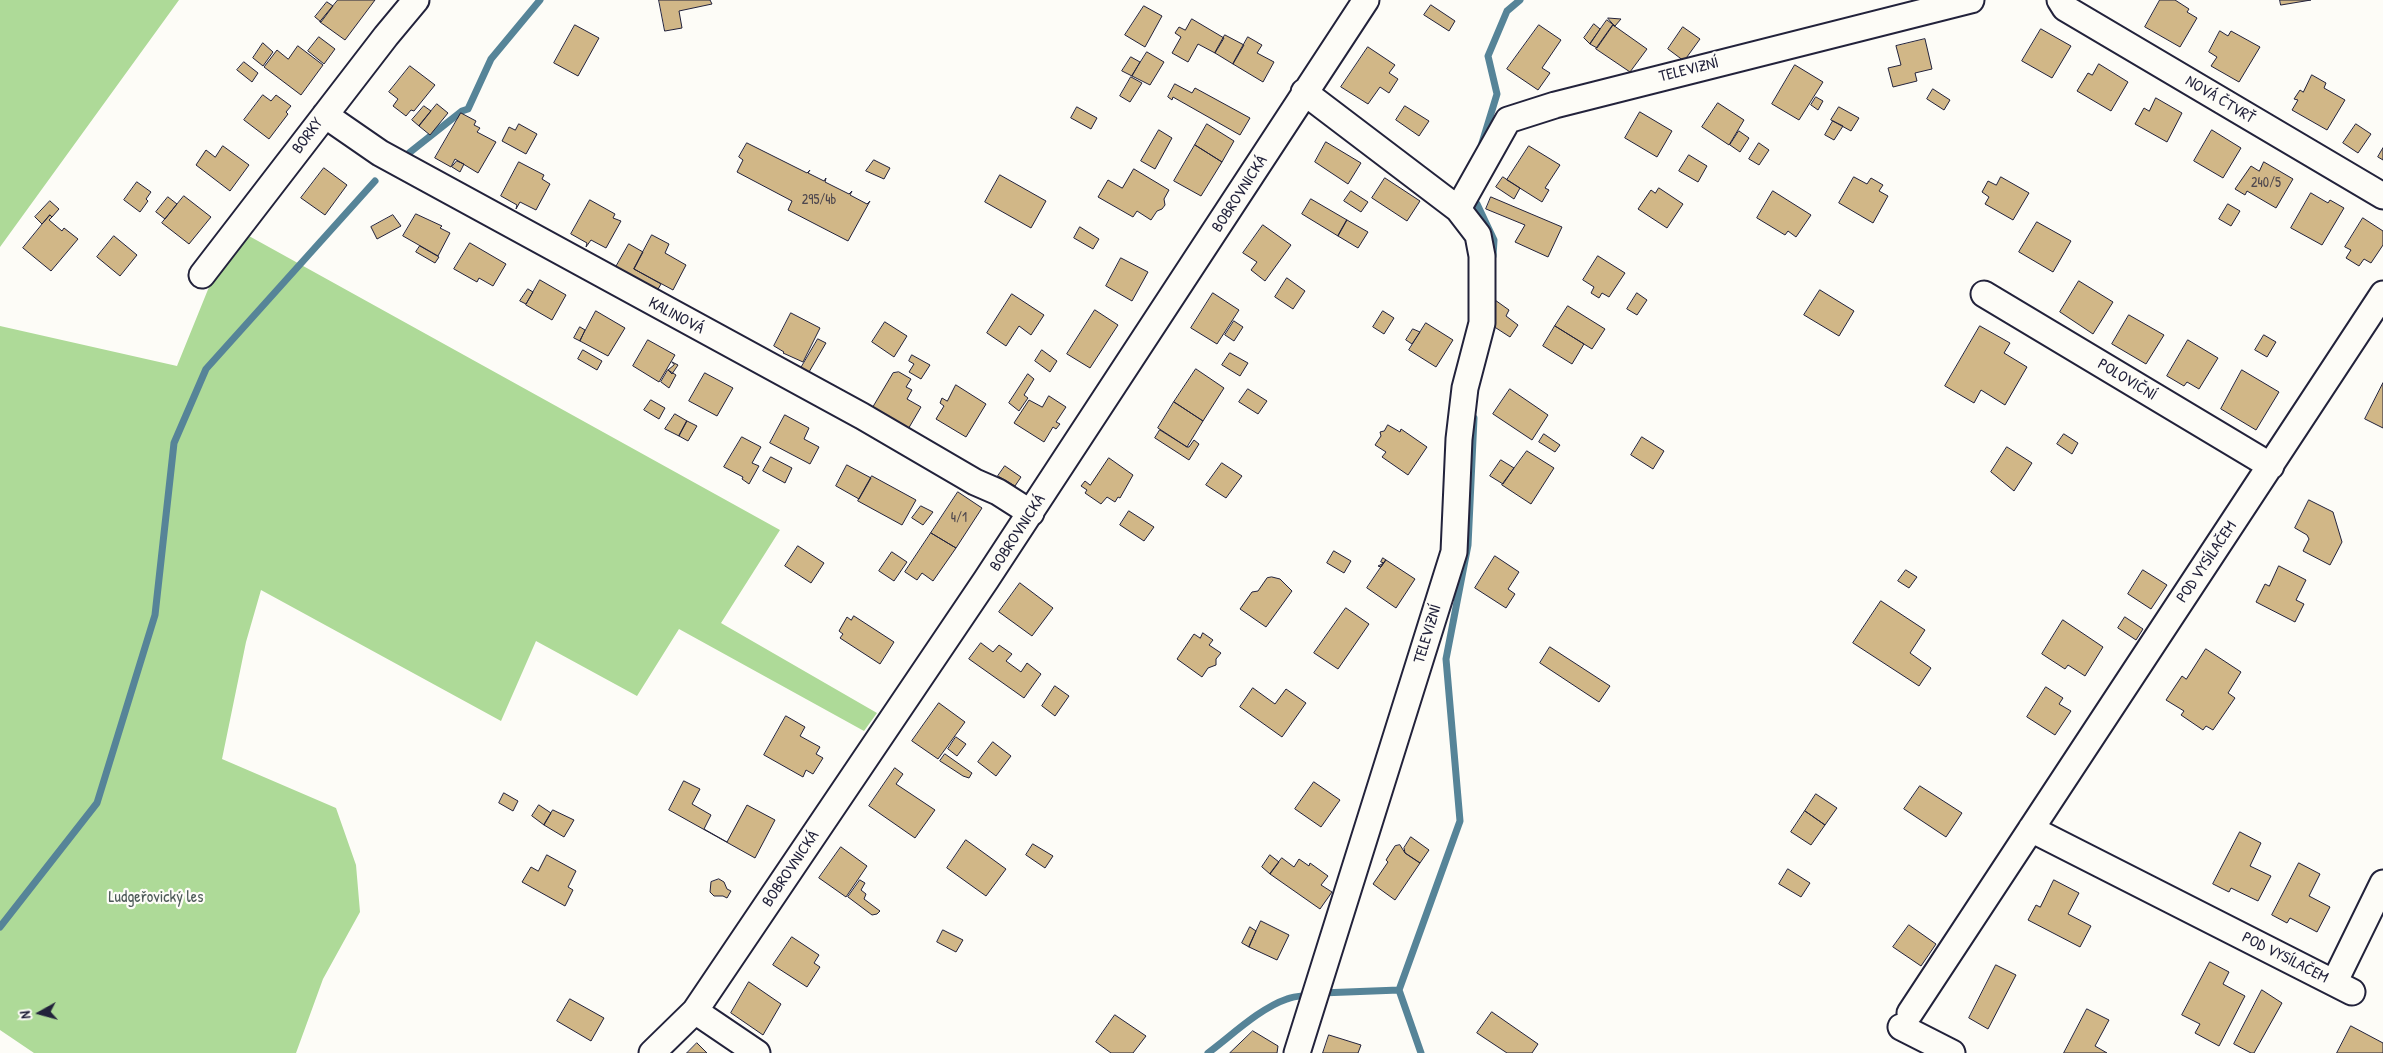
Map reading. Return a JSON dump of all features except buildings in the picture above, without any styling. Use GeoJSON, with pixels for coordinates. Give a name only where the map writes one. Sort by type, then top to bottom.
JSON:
{"type":"FeatureCollection","features":[{"type":"Feature","properties":{"kind":"street","name":"BORKY"},"geometry":{"type":"LineString","coordinates":[[202,275],[416,0]]}},
{"type":"Feature","properties":{"kind":"street","name":"BOBROVNICKÁ"},"geometry":{"type":"LineString","coordinates":[[652,1053],[696,1011],[1031,513],[1240,194],[1304,92],[1366,0]]}},
{"type":"Feature","properties":{"kind":"street","name":"TELEVIZNÍ"},"geometry":{"type":"LineString","coordinates":[[1458,209],[1508,120],[1555,105],[1971,0]]}},
{"type":"Feature","properties":{"kind":"street","name":"NOVÁ ČTVRŤ"},"geometry":{"type":"LineString","coordinates":[[2060,0],[2065,8],[2383,196]]}},
{"type":"Feature","properties":{"kind":"street","name":"TELEVIZNÍ"},"geometry":{"type":"LineString","coordinates":[[1297,1053],[1454,552],[1460,430],[1465,388],[1482,323],[1482,256],[1478,235],[1458,209],[1304,92]]}},
{"type":"Feature","properties":{"kind":"street","name":"KALINOVÁ"},"geometry":{"type":"LineString","coordinates":[[325,115],[380,153],[862,416],[975,482],[998,492],[1031,513]]}},
{"type":"Feature","properties":{"kind":"street","name":"POLOVIČNÍ"},"geometry":{"type":"LineString","coordinates":[[1984,294],[2271,466]]}},
{"type":"Feature","properties":{"kind":"street","name":"POD VYSÍLAČEM"},"geometry":{"type":"LineString","coordinates":[[1952,1053],[1906,1020],[2383,294]]}},
{"type":"Feature","properties":{"kind":"street","name":"POD VYSÍLAČEM"},"geometry":{"type":"LineString","coordinates":[[2031,829],[2343,988],[2383,883]]}},
{"type":"Feature","properties":{"kind":"street"},"geometry":{"type":"LineString","coordinates":[[696,1011],[757,1053]]}},
{"type":"Feature","properties":{"kind":"green space"},"geometry":{"type":"Polygon","coordinates":[[[0,0],[179,0],[0,247],[0,0]]]}},
{"type":"Feature","properties":{"kind":"green space","name":"Ludgeřovický les"},"geometry":{"type":"Polygon","coordinates":[[[249,236],[780,530],[721,623],[877,713],[864,731],[679,629],[637,696],[536,641],[501,721],[261,590],[246,642],[222,759],[336,808],[356,865],[360,912],[323,979],[296,1053],[34,1053],[0,1030],[0,326],[177,366],[209,287],[249,236]]]}},
{"type":"Feature","properties":{"kind":"waterway"},"geometry":{"type":"LineString","coordinates":[[409,153],[462,111],[468,109],[491,59],[540,0]]}},
{"type":"Feature","properties":{"kind":"waterway"},"geometry":{"type":"LineString","coordinates":[[1482,143],[1497,94],[1488,56],[1507,11],[1520,0]]}},
{"type":"Feature","properties":{"kind":"waterway"},"geometry":{"type":"LineString","coordinates":[[0,927],[97,803],[155,615],[174,443],[206,369],[375,181]]}},
{"type":"Feature","properties":{"kind":"waterway"},"geometry":{"type":"LineString","coordinates":[[1477,204],[1494,240],[1493,256]]}},
{"type":"Feature","properties":{"kind":"waterway"},"geometry":{"type":"LineString","coordinates":[[1321,993],[1399,990],[1460,821],[1446,659],[1468,545],[1474,418]]}},
{"type":"Feature","properties":{"kind":"waterway"},"geometry":{"type":"LineString","coordinates":[[1399,990],[1421,1053]]}},
{"type":"Feature","properties":{"kind":"waterway"},"geometry":{"type":"LineString","coordinates":[[1208,1053],[1266,1009],[1290,998],[1311,995]]}}]}
